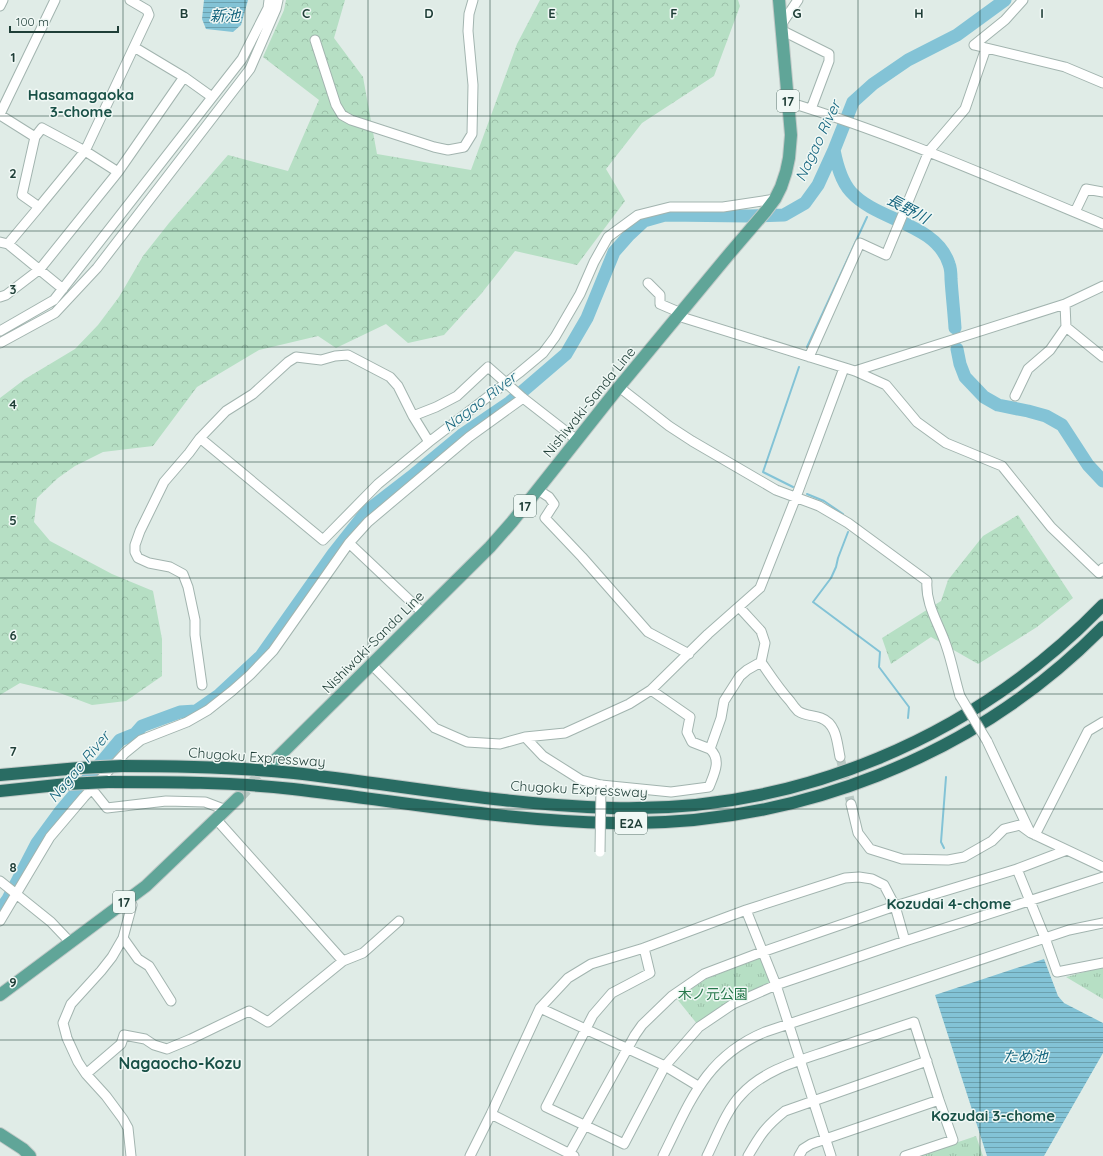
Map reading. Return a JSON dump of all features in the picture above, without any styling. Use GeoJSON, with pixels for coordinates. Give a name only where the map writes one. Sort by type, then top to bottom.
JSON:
{"type":"FeatureCollection","features":[{"type":"Feature","properties":{"kind":"highway","name":"Chugoku Expressway"},"geometry":{"type":"LineString","coordinates":[[0,775],[122,766],[226,768],[292,773],[499,800],[564,806],[613,808],[656,808],[702,804],[754,796],[796,787],[879,760],[954,722],[1023,677],[1055,651],[1103,605]]}},
{"type":"Feature","properties":{"kind":"highway","name":"Chugoku Expressway"},"geometry":{"type":"LineString","coordinates":[[0,791],[67,784],[108,782],[225,784],[290,789],[501,816],[613,824],[702,820],[757,812],[840,790],[881,775],[928,754],[996,715],[1032,689],[1066,662],[1103,627]]}},
{"type":"Feature","properties":{"kind":"main road","name":"Nishiwaki-Sanda Line"},"geometry":{"type":"LineString","coordinates":[[275,760],[490,547],[538,490],[619,387],[766,212],[775,199],[781,187],[789,158],[791,135],[779,0]]}},
{"type":"Feature","properties":{"kind":"main road","name":"17"},"geometry":{"type":"LineString","coordinates":[[0,995],[146,886],[238,798]]}},
{"type":"Feature","properties":{"kind":"main road"},"geometry":{"type":"LineString","coordinates":[[0,1134],[24,1149],[30,1156]]}},
{"type":"Feature","properties":{"kind":"street"},"geometry":{"type":"LineString","coordinates":[[0,6],[3,0]]}},
{"type":"Feature","properties":{"kind":"street"},"geometry":{"type":"LineString","coordinates":[[35,137],[0,114],[55,0]]}},
{"type":"Feature","properties":{"kind":"street"},"geometry":{"type":"LineString","coordinates":[[63,289],[40,269],[4,243],[39,207],[85,151],[149,15],[147,10],[130,0]]}},
{"type":"Feature","properties":{"kind":"street"},"geometry":{"type":"LineString","coordinates":[[0,331],[54,300],[63,289],[242,59],[268,8],[269,0]]}},
{"type":"Feature","properties":{"kind":"street"},"geometry":{"type":"LineString","coordinates":[[0,344],[55,313],[97,268],[250,69],[276,9],[278,0]]}},
{"type":"Feature","properties":{"kind":"street"},"geometry":{"type":"LineString","coordinates":[[315,40],[336,105],[342,115],[351,120],[434,147],[448,150],[464,147],[472,134],[473,85],[468,31],[469,14],[473,0]]}},
{"type":"Feature","properties":{"kind":"street"},"geometry":{"type":"LineString","coordinates":[[798,0],[781,27],[829,54],[830,61],[811,109]]}},
{"type":"Feature","properties":{"kind":"street"},"geometry":{"type":"LineString","coordinates":[[1023,0],[1005,20],[974,45],[1065,67],[1103,83]]}},
{"type":"Feature","properties":{"kind":"street"},"geometry":{"type":"LineString","coordinates":[[134,47],[184,77],[212,97]]}},
{"type":"Feature","properties":{"kind":"street"},"geometry":{"type":"LineString","coordinates":[[809,357],[860,243],[886,255],[929,151],[965,109],[986,48]]}},
{"type":"Feature","properties":{"kind":"street"},"geometry":{"type":"LineString","coordinates":[[2,293],[40,269],[118,172],[184,77]]}},
{"type":"Feature","properties":{"kind":"street"},"geometry":{"type":"LineString","coordinates":[[788,102],[827,114],[929,151],[1103,224]]}},
{"type":"Feature","properties":{"kind":"street"},"geometry":{"type":"LineString","coordinates":[[39,207],[22,195],[35,137],[42,128],[85,151],[118,172]]}},
{"type":"Feature","properties":{"kind":"street"},"geometry":{"type":"LineString","coordinates":[[1075,212],[1086,189],[1103,192]]}},
{"type":"Feature","properties":{"kind":"street"},"geometry":{"type":"LineString","coordinates":[[200,438],[323,540],[378,484],[429,442],[506,384],[543,353],[580,294],[594,262],[608,237],[638,215],[670,207],[723,207],[775,199]]}},
{"type":"Feature","properties":{"kind":"street"},"geometry":{"type":"LineString","coordinates":[[648,283],[660,295],[660,304],[680,314],[855,371],[886,385],[918,422],[946,443],[1002,466],[1051,527],[1100,573],[1103,568]]}},
{"type":"Feature","properties":{"kind":"street"},"geometry":{"type":"LineString","coordinates":[[855,371],[1065,304],[1103,286]]}},
{"type":"Feature","properties":{"kind":"street"},"geometry":{"type":"LineString","coordinates":[[1015,396],[1028,369],[1050,350],[1066,327],[1065,304]]}},
{"type":"Feature","properties":{"kind":"street"},"geometry":{"type":"LineString","coordinates":[[1066,327],[1103,357]]}},
{"type":"Feature","properties":{"kind":"street"},"geometry":{"type":"LineString","coordinates":[[202,685],[195,635],[195,620],[188,588],[183,574],[170,567],[149,563],[138,558],[135,552],[135,545],[140,531],[164,482],[200,438],[226,411],[253,394],[288,362],[296,357],[321,360],[335,356],[348,355],[390,377],[398,386],[413,416],[429,442]]}},
{"type":"Feature","properties":{"kind":"street"},"geometry":{"type":"LineString","coordinates":[[413,416],[436,407],[457,396],[488,368],[523,398],[577,440]]}},
{"type":"Feature","properties":{"kind":"street"},"geometry":{"type":"LineString","coordinates":[[372,664],[436,728],[467,742],[500,744],[525,737],[565,733],[629,704],[651,690],[708,634],[760,588],[844,368]]}},
{"type":"Feature","properties":{"kind":"street"},"geometry":{"type":"LineString","coordinates":[[619,387],[669,426],[692,441],[776,490],[820,506],[848,523],[927,581],[927,592],[934,617],[946,646],[960,696],[986,741],[1033,834]]}},
{"type":"Feature","properties":{"kind":"street"},"geometry":{"type":"LineString","coordinates":[[0,921],[50,837],[125,752],[141,740],[187,722],[208,710],[250,675],[273,651],[349,543],[368,522],[468,437],[523,398]]}},
{"type":"Feature","properties":{"kind":"street"},"geometry":{"type":"LineString","coordinates":[[538,490],[550,497],[554,504],[545,518],[582,557],[648,632],[689,654]]}},
{"type":"Feature","properties":{"kind":"street"},"geometry":{"type":"LineString","coordinates":[[349,543],[423,613]]}},
{"type":"Feature","properties":{"kind":"street"},"geometry":{"type":"LineString","coordinates":[[739,607],[762,631],[765,643],[761,662],[779,688],[798,711],[809,716],[822,718],[831,724],[835,731],[840,757]]}},
{"type":"Feature","properties":{"kind":"street"},"geometry":{"type":"LineString","coordinates":[[710,749],[721,718],[724,701],[740,676],[761,662]]}},
{"type":"Feature","properties":{"kind":"street"},"geometry":{"type":"LineString","coordinates":[[525,737],[543,756],[581,780],[601,785],[671,792],[709,787],[717,766],[715,753],[710,749],[692,742],[687,732],[690,717],[651,690]]}},
{"type":"Feature","properties":{"kind":"street"},"geometry":{"type":"LineString","coordinates":[[1033,834],[1088,731],[1103,722]]}},
{"type":"Feature","properties":{"kind":"street"},"geometry":{"type":"LineString","coordinates":[[600,852],[601,785]]}},
{"type":"Feature","properties":{"kind":"street"},"geometry":{"type":"LineString","coordinates":[[92,788],[107,808],[166,801],[205,802],[226,810]]}},
{"type":"Feature","properties":{"kind":"street"},"geometry":{"type":"LineString","coordinates":[[851,804],[858,833],[870,849],[902,859],[948,860],[964,857],[992,841],[1004,829],[1020,825],[1033,834],[1103,866]]}},
{"type":"Feature","properties":{"kind":"street"},"geometry":{"type":"LineString","coordinates":[[216,819],[343,960]]}},
{"type":"Feature","properties":{"kind":"street"},"geometry":{"type":"LineString","coordinates":[[491,1114],[571,1155],[585,1125],[627,1048],[642,1025],[672,996],[704,974],[762,952],[895,906],[1017,869],[1067,850]]}},
{"type":"Feature","properties":{"kind":"street"},"geometry":{"type":"LineString","coordinates":[[1017,869],[1057,972],[1103,963]]}},
{"type":"Feature","properties":{"kind":"street"},"geometry":{"type":"LineString","coordinates":[[470,1156],[540,1008],[568,978],[591,964],[644,948],[746,910],[845,878],[859,877],[872,879],[884,885],[895,906],[905,941]]}},
{"type":"Feature","properties":{"kind":"street"},"geometry":{"type":"LineString","coordinates":[[644,948],[650,973],[612,993],[593,1015],[546,1107],[624,1144],[665,1066],[700,1027],[733,1004],[776,985],[905,941],[1103,877]]}},
{"type":"Feature","properties":{"kind":"street"},"geometry":{"type":"LineString","coordinates":[[0,881],[51,922],[70,942]]}},
{"type":"Feature","properties":{"kind":"street"},"geometry":{"type":"LineString","coordinates":[[130,898],[132,905],[123,938],[101,971],[71,1004],[63,1023],[70,1048],[86,1074],[106,1096],[128,1128],[131,1156]]}},
{"type":"Feature","properties":{"kind":"street"},"geometry":{"type":"LineString","coordinates":[[746,910],[776,985],[832,1156]]}},
{"type":"Feature","properties":{"kind":"street"},"geometry":{"type":"LineString","coordinates":[[86,1074],[121,1044],[124,1035],[145,1039],[154,1045],[167,1049],[248,1011],[268,1022],[343,960],[363,953],[399,921]]}},
{"type":"Feature","properties":{"kind":"street"},"geometry":{"type":"LineString","coordinates":[[663,1156],[698,1086],[718,1062],[731,1050],[757,1035],[1045,938],[1079,927],[1103,923]]}},
{"type":"Feature","properties":{"kind":"street"},"geometry":{"type":"LineString","coordinates":[[123,938],[138,959],[149,966],[171,1001]]}},
{"type":"Feature","properties":{"kind":"street"},"geometry":{"type":"LineString","coordinates":[[540,1008],[665,1066],[698,1086]]}},
{"type":"Feature","properties":{"kind":"street"},"geometry":{"type":"LineString","coordinates":[[707,1156],[734,1103],[741,1094],[762,1078],[800,1061],[914,1022],[953,1140],[905,1156]]}},
{"type":"Feature","properties":{"kind":"street"},"geometry":{"type":"LineString","coordinates":[[748,1156],[762,1132],[785,1111],[927,1061]]}},
{"type":"Feature","properties":{"kind":"street"},"geometry":{"type":"LineString","coordinates":[[799,1156],[803,1149],[811,1144],[939,1100]]}},
{"type":"Feature","properties":{"kind":"green space"},"geometry":{"type":"Polygon","coordinates":[[[286,0],[345,0],[334,38],[363,77],[377,154],[471,170],[517,44],[540,0],[738,0],[740,6],[714,76],[642,123],[606,169],[625,201],[577,265],[515,251],[481,294],[444,335],[408,343],[386,324],[336,348],[318,336],[259,350],[197,387],[153,446],[103,452],[75,466],[58,478],[37,498],[34,522],[50,541],[112,574],[153,591],[162,639],[162,676],[126,701],[92,705],[57,692],[20,683],[0,695],[0,398],[25,379],[75,349],[98,325],[119,297],[143,256],[169,223],[228,155],[288,171],[319,100],[263,57],[284,10],[286,0]]]}},
{"type":"Feature","properties":{"kind":"green space"},"geometry":{"type":"Polygon","coordinates":[[[1018,515],[1073,598],[1037,627],[978,664],[931,637],[891,664],[882,638],[941,601],[948,580],[983,536],[1018,515]]]}},
{"type":"Feature","properties":{"kind":"green space","name":"木ノ元公園"},"geometry":{"type":"Polygon","coordinates":[[[761,957],[770,983],[698,1025],[677,999],[706,979],[761,957]]]}},
{"type":"Feature","properties":{"kind":"green space"},"geometry":{"type":"Polygon","coordinates":[[[1099,968],[1103,968],[1103,999],[1066,977],[1099,968]]]}},
{"type":"Feature","properties":{"kind":"green space"},"geometry":{"type":"Polygon","coordinates":[[[976,1136],[983,1156],[917,1156],[976,1136]]]}},
{"type":"Feature","properties":{"kind":"water","name":"新池"},"geometry":{"type":"Polygon","coordinates":[[[204,0],[248,0],[241,25],[233,32],[206,29],[202,19],[204,0]]]}},
{"type":"Feature","properties":{"kind":"water","name":"ため池"},"geometry":{"type":"Polygon","coordinates":[[[1044,959],[1058,996],[1064,1003],[1103,1023],[1103,1053],[1044,1156],[987,1156],[935,995],[1044,959]]]}},
{"type":"Feature","properties":{"kind":"waterway","name":"Nagao River"},"geometry":{"type":"LineString","coordinates":[[0,910],[8,899],[37,843],[59,813],[120,740],[135,734],[142,726],[180,712],[196,711],[219,695],[261,656],[333,554],[367,511],[463,434],[510,402],[566,354],[587,318],[614,252],[644,221],[665,215],[784,215],[805,203],[818,185],[853,102],[873,84],[908,60],[957,35],[1005,0]]}},
{"type":"Feature","properties":{"kind":"waterway","name":"長野川"},"geometry":{"type":"LineString","coordinates":[[834,150],[842,178],[851,192],[862,202],[875,210],[919,231],[932,240],[942,250],[951,270],[955,328]]}},
{"type":"Feature","properties":{"kind":"waterway"},"geometry":{"type":"LineString","coordinates":[[807,347],[867,217]]}},
{"type":"Feature","properties":{"kind":"waterway","name":"長野川"},"geometry":{"type":"LineString","coordinates":[[957,349],[960,364],[965,377],[984,397],[998,405],[1046,416],[1062,425],[1088,465],[1103,481]]}},
{"type":"Feature","properties":{"kind":"waterway"},"geometry":{"type":"LineString","coordinates":[[793,487],[763,472],[799,367]]}},
{"type":"Feature","properties":{"kind":"waterway"},"geometry":{"type":"LineString","coordinates":[[807,494],[824,501],[843,514]]}},
{"type":"Feature","properties":{"kind":"waterway"},"geometry":{"type":"LineString","coordinates":[[848,532],[831,578],[813,602],[880,652],[879,667],[909,707],[908,718]]}},
{"type":"Feature","properties":{"kind":"waterway"},"geometry":{"type":"LineString","coordinates":[[944,848],[941,842],[946,777]]}},
{"type":"Feature","properties":{"kind":"tunnel"},"geometry":{"type":"LineString","coordinates":[[840,757],[851,804]]}},
{"type":"Feature","properties":{"kind":"tunnel"},"geometry":{"type":"LineString","coordinates":[[238,798],[271,764]]}},
{"type":"Feature","properties":{"kind":"district","name":"Hasamagaoka 3-chome"},"geometry":{"type":"Point","coordinates":[81,104]}},
{"type":"Feature","properties":{"kind":"district","name":"Kozudai 4-chome"},"geometry":{"type":"Point","coordinates":[949,904]}},
{"type":"Feature","properties":{"kind":"district","name":"Nagaocho-Kozu"},"geometry":{"type":"Point","coordinates":[180,1063]}},
{"type":"Feature","properties":{"kind":"district","name":"Kozudai 3-chome"},"geometry":{"type":"Point","coordinates":[993,1116]}}]}
